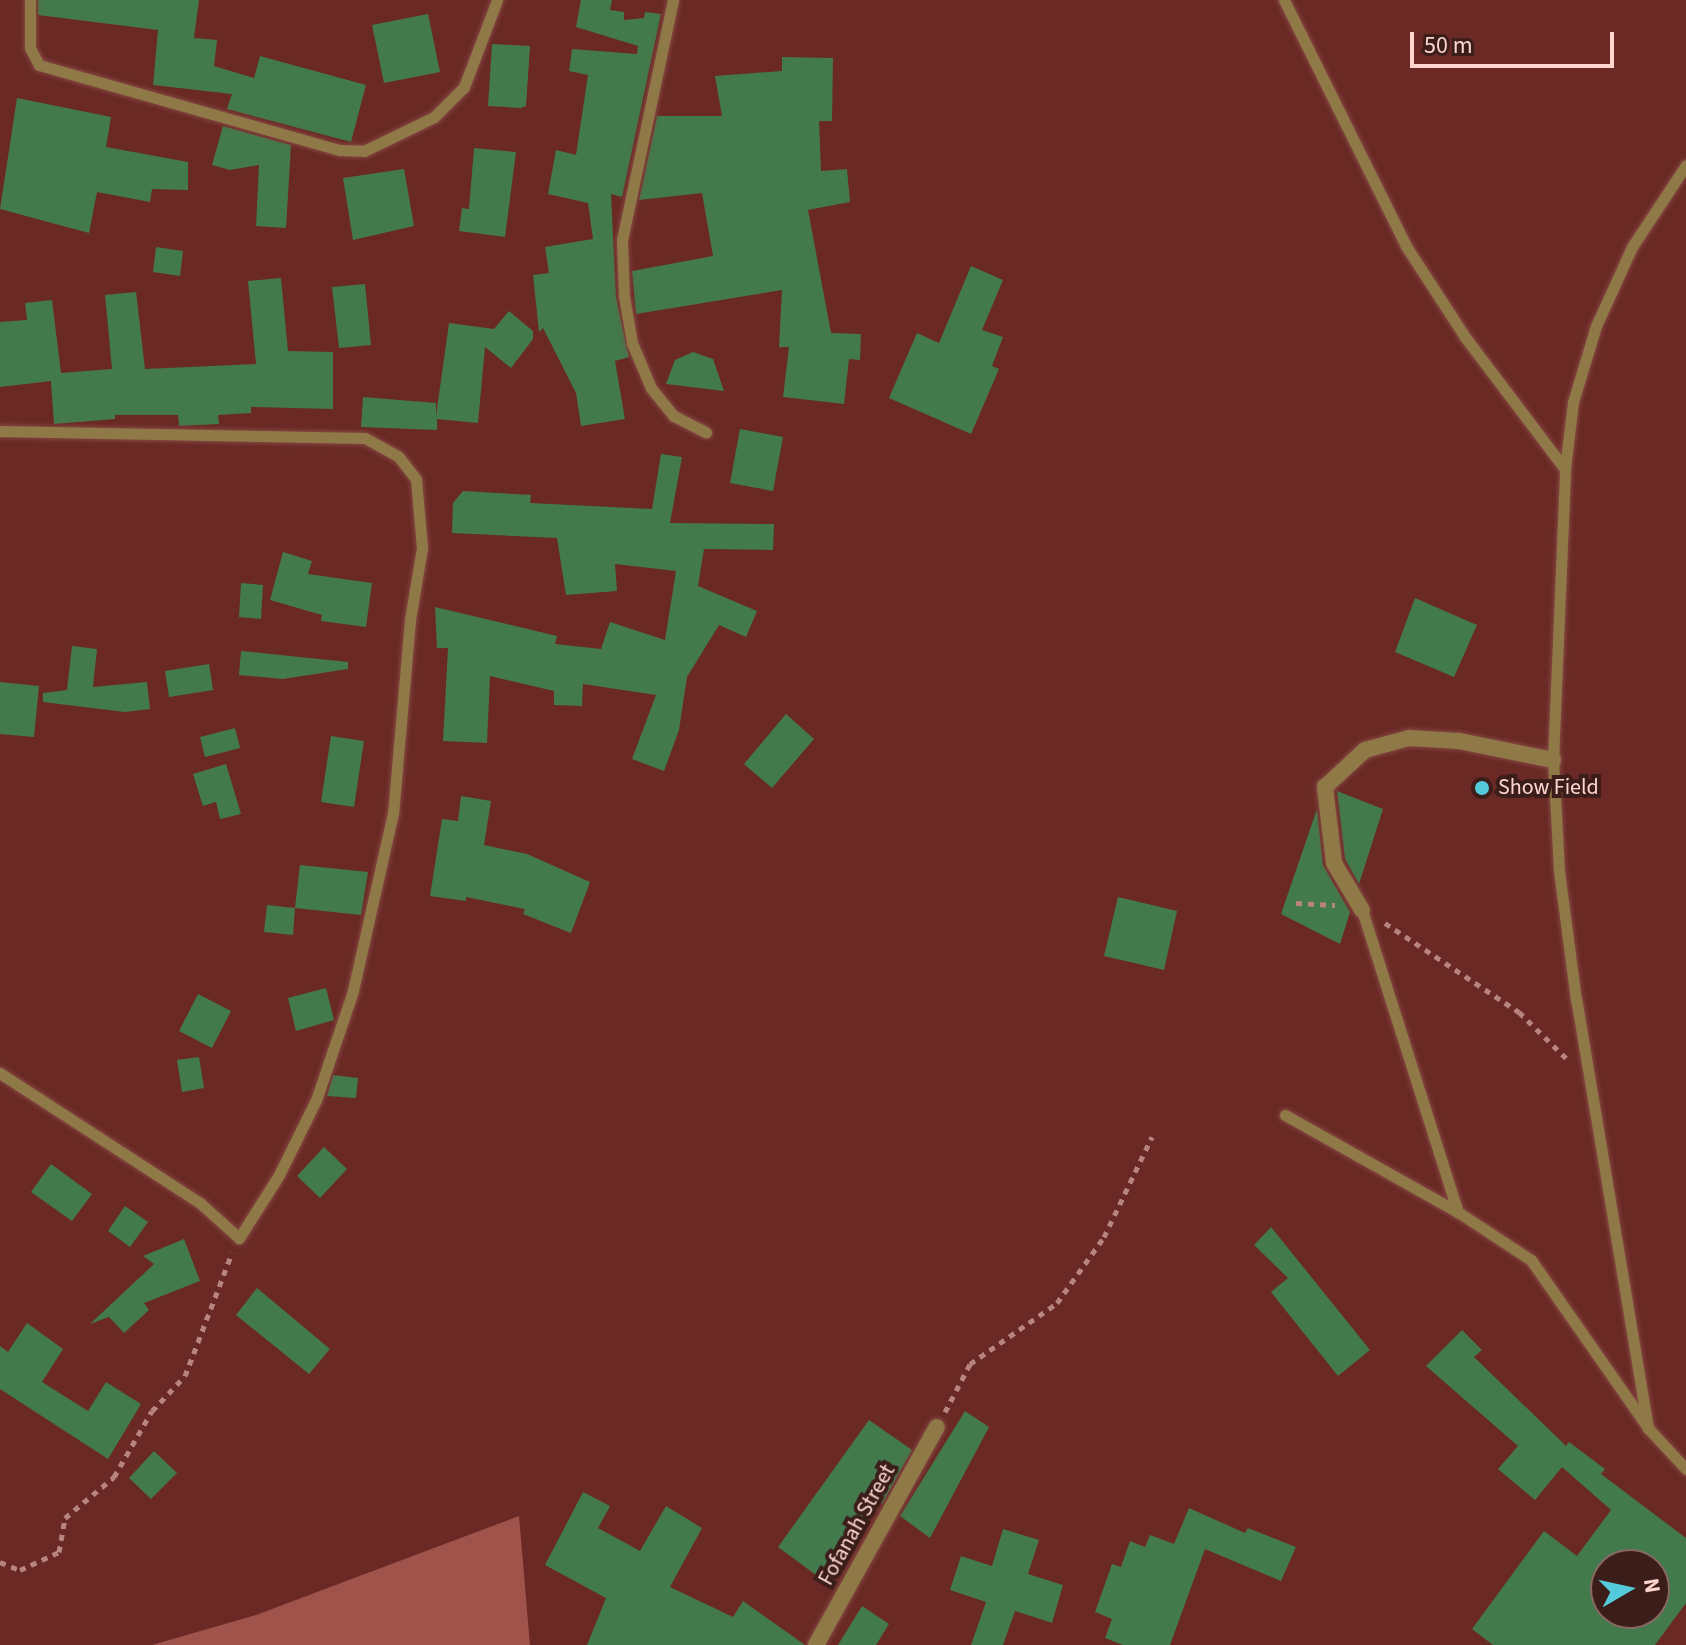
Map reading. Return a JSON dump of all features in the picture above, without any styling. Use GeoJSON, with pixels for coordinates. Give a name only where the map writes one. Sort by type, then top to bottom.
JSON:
{"type":"FeatureCollection","features":[{"type":"Feature","properties":{"kind":"street"},"geometry":{"type":"LineString","coordinates":[[1362,910],[1334,863],[1325,787],[1365,750],[1409,738],[1459,741],[1553,760]]}},
{"type":"Feature","properties":{"kind":"street","name":"Fofanah Street"},"geometry":{"type":"LineString","coordinates":[[816,1645],[937,1427]]}},
{"type":"Feature","properties":{"kind":"lane"},"geometry":{"type":"LineString","coordinates":[[30,0],[30,48],[39,65],[340,150],[364,151],[434,117],[464,87],[497,0]]}},
{"type":"Feature","properties":{"kind":"lane"},"geometry":{"type":"LineString","coordinates":[[673,0],[622,240],[624,296],[632,343],[651,388],[674,416],[706,432]]}},
{"type":"Feature","properties":{"kind":"lane"},"geometry":{"type":"LineString","coordinates":[[1284,0],[1406,246],[1465,337],[1565,469]]}},
{"type":"Feature","properties":{"kind":"lane"},"geometry":{"type":"LineString","coordinates":[[1648,1428],[1589,1081],[1559,870],[1553,760],[1565,469],[1573,402],[1596,326],[1632,247],[1686,165]]}},
{"type":"Feature","properties":{"kind":"lane"},"geometry":{"type":"LineString","coordinates":[[0,431],[365,438],[398,456],[416,479],[422,548],[410,620],[393,813],[353,991],[316,1100],[239,1238],[200,1203],[0,1073]]}},
{"type":"Feature","properties":{"kind":"lane"},"geometry":{"type":"LineString","coordinates":[[1362,910],[1458,1212]]}},
{"type":"Feature","properties":{"kind":"lane"},"geometry":{"type":"LineString","coordinates":[[1285,1115],[1458,1212],[1531,1260],[1648,1428],[1686,1469]]}},
{"type":"Feature","properties":{"kind":"path"},"geometry":{"type":"LineString","coordinates":[[1296,903],[1362,910],[1519,1012],[1589,1081]]}},
{"type":"Feature","properties":{"kind":"path"},"geometry":{"type":"LineString","coordinates":[[937,1427],[970,1364],[1057,1303],[1104,1237],[1152,1137]]}},
{"type":"Feature","properties":{"kind":"path"},"geometry":{"type":"LineString","coordinates":[[0,1562],[20,1570],[59,1552],[65,1518],[114,1477],[152,1411],[185,1376],[202,1323],[239,1238]]}},
{"type":"Feature","properties":{"kind":"shaded area"},"geometry":{"type":"Polygon","coordinates":[[[519,1516],[530,1645],[152,1645],[256,1615],[519,1516]]]}},
{"type":"Feature","properties":{"kind":"building"},"geometry":{"type":"Polygon","coordinates":[[[38,0],[199,0],[194,38],[217,40],[214,66],[254,78],[260,56],[366,85],[351,142],[227,109],[232,94],[153,85],[158,30],[38,15],[38,0]]]}},
{"type":"Feature","properties":{"kind":"building"},"geometry":{"type":"Polygon","coordinates":[[[581,0],[612,0],[610,10],[624,12],[624,20],[644,18],[645,12],[661,14],[622,197],[611,194],[616,297],[629,357],[615,361],[625,419],[581,426],[576,393],[543,328],[539,332],[533,275],[549,273],[545,247],[593,239],[588,203],[548,194],[556,150],[576,155],[588,75],[569,71],[572,49],[637,54],[638,46],[576,27],[581,0]]]}},
{"type":"Feature","properties":{"kind":"building"},"geometry":{"type":"Polygon","coordinates":[[[428,14],[440,72],[384,83],[372,25],[428,14]]]}},
{"type":"Feature","properties":{"kind":"building"},"geometry":{"type":"Polygon","coordinates":[[[492,44],[530,46],[526,106],[488,106],[492,44]]]}},
{"type":"Feature","properties":{"kind":"building"},"geometry":{"type":"Polygon","coordinates":[[[782,57],[833,58],[832,121],[819,121],[821,171],[847,169],[850,202],[808,210],[831,333],[861,334],[860,360],[849,359],[844,404],[783,397],[789,347],[779,347],[782,290],[636,314],[632,271],[713,256],[702,193],[639,200],[657,116],[722,116],[715,76],[782,71],[782,57]]]}},
{"type":"Feature","properties":{"kind":"building"},"geometry":{"type":"Polygon","coordinates":[[[17,98],[111,117],[106,147],[188,162],[188,190],[152,189],[150,202],[97,192],[89,233],[0,209],[17,98]]]}},
{"type":"Feature","properties":{"kind":"building"},"geometry":{"type":"Polygon","coordinates":[[[223,126],[291,145],[286,228],[256,226],[259,165],[230,170],[212,165],[223,126]]]}},
{"type":"Feature","properties":{"kind":"building"},"geometry":{"type":"Polygon","coordinates":[[[474,148],[516,152],[505,237],[459,231],[462,208],[469,209],[474,148]]]}},
{"type":"Feature","properties":{"kind":"building"},"geometry":{"type":"Polygon","coordinates":[[[404,169],[414,226],[353,240],[343,178],[404,169]]]}},
{"type":"Feature","properties":{"kind":"building"},"geometry":{"type":"Polygon","coordinates":[[[156,247],[183,251],[180,276],[153,272],[156,247]]]}},
{"type":"Feature","properties":{"kind":"building"},"geometry":{"type":"Polygon","coordinates":[[[971,266],[1003,280],[982,330],[1003,337],[992,366],[999,369],[971,434],[889,398],[917,333],[939,343],[971,266]]]}},
{"type":"Feature","properties":{"kind":"building"},"geometry":{"type":"Polygon","coordinates":[[[281,278],[288,351],[333,352],[333,409],[251,407],[251,413],[218,415],[219,424],[179,426],[178,415],[115,415],[115,419],[54,424],[51,381],[0,387],[0,322],[27,320],[25,303],[52,300],[61,373],[112,369],[105,295],[136,292],[145,369],[256,364],[248,281],[281,278]]]}},
{"type":"Feature","properties":{"kind":"building"},"geometry":{"type":"Polygon","coordinates":[[[365,284],[371,345],[339,348],[332,287],[365,284]]]}},
{"type":"Feature","properties":{"kind":"building"},"geometry":{"type":"Polygon","coordinates":[[[509,311],[533,331],[533,339],[511,368],[485,347],[478,423],[437,419],[437,430],[361,427],[363,397],[436,403],[436,416],[449,323],[494,329],[509,311]]]}},
{"type":"Feature","properties":{"kind":"building"},"geometry":{"type":"Polygon","coordinates":[[[693,352],[713,359],[724,391],[666,384],[675,360],[693,352]]]}},
{"type":"Feature","properties":{"kind":"building"},"geometry":{"type":"Polygon","coordinates":[[[740,429],[783,437],[773,491],[730,483],[740,429]]]}},
{"type":"Feature","properties":{"kind":"building"},"geometry":{"type":"Polygon","coordinates":[[[661,454],[682,457],[670,523],[774,524],[773,550],[704,549],[698,586],[757,611],[746,637],[719,625],[687,677],[679,730],[664,771],[632,759],[656,695],[583,684],[582,706],[554,705],[554,691],[490,676],[487,743],[443,741],[448,648],[437,648],[435,607],[557,636],[555,644],[601,649],[610,622],[665,640],[676,571],[615,564],[617,591],[566,595],[557,538],[452,533],[453,503],[463,491],[531,495],[530,503],[652,509],[661,454]]]}},
{"type":"Feature","properties":{"kind":"building"},"geometry":{"type":"Polygon","coordinates":[[[283,552],[312,561],[308,574],[372,583],[366,627],[321,621],[322,615],[270,600],[283,552]]]}},
{"type":"Feature","properties":{"kind":"building"},"geometry":{"type":"Polygon","coordinates":[[[241,583],[263,585],[261,619],[239,617],[241,583]]]}},
{"type":"Feature","properties":{"kind":"building"},"geometry":{"type":"Polygon","coordinates":[[[1415,598],[1477,625],[1454,677],[1395,652],[1415,598]]]}},
{"type":"Feature","properties":{"kind":"building"},"geometry":{"type":"Polygon","coordinates":[[[72,646],[97,649],[93,687],[147,682],[150,709],[125,712],[43,702],[43,693],[67,690],[72,646]]]}},
{"type":"Feature","properties":{"kind":"building"},"geometry":{"type":"Polygon","coordinates":[[[241,651],[348,662],[348,669],[283,679],[239,675],[241,651]]]}},
{"type":"Feature","properties":{"kind":"building"},"geometry":{"type":"Polygon","coordinates":[[[209,664],[213,690],[169,697],[165,671],[209,664]]]}},
{"type":"Feature","properties":{"kind":"building"},"geometry":{"type":"Polygon","coordinates":[[[0,682],[39,686],[34,737],[0,734],[0,682]]]}},
{"type":"Feature","properties":{"kind":"building"},"geometry":{"type":"Polygon","coordinates":[[[786,714],[814,739],[772,788],[744,764],[786,714]]]}},
{"type":"Feature","properties":{"kind":"building"},"geometry":{"type":"Polygon","coordinates":[[[235,728],[240,748],[205,757],[200,737],[235,728]]]}},
{"type":"Feature","properties":{"kind":"building"},"geometry":{"type":"Polygon","coordinates":[[[331,736],[364,741],[354,807],[321,802],[331,736]]]}},
{"type":"Feature","properties":{"kind":"building"},"geometry":{"type":"Polygon","coordinates":[[[226,764],[241,814],[220,819],[216,802],[203,806],[193,774],[226,764]]]}},
{"type":"Feature","properties":{"kind":"building"},"geometry":{"type":"Polygon","coordinates":[[[1337,791],[1383,809],[1359,884],[1345,859],[1337,791]]]}},
{"type":"Feature","properties":{"kind":"building"},"geometry":{"type":"Polygon","coordinates":[[[461,796],[491,801],[484,845],[527,854],[590,882],[571,933],[523,914],[525,909],[466,897],[466,901],[430,896],[442,819],[458,821],[461,796]]]}},
{"type":"Feature","properties":{"kind":"building"},"geometry":{"type":"Polygon","coordinates":[[[1317,809],[1323,865],[1350,912],[1340,944],[1281,914],[1317,809]]]}},
{"type":"Feature","properties":{"kind":"building"},"geometry":{"type":"Polygon","coordinates":[[[300,865],[368,872],[361,915],[295,908],[300,865]]]}},
{"type":"Feature","properties":{"kind":"building"},"geometry":{"type":"Polygon","coordinates":[[[1118,897],[1177,911],[1164,970],[1104,956],[1118,897]]]}},
{"type":"Feature","properties":{"kind":"building"},"geometry":{"type":"Polygon","coordinates":[[[267,905],[295,908],[293,935],[264,932],[267,905]]]}},
{"type":"Feature","properties":{"kind":"building"},"geometry":{"type":"Polygon","coordinates":[[[326,988],[334,1020],[296,1031],[288,998],[326,988]]]}},
{"type":"Feature","properties":{"kind":"building"},"geometry":{"type":"Polygon","coordinates":[[[198,994],[231,1011],[212,1048],[179,1031],[198,994]]]}},
{"type":"Feature","properties":{"kind":"building"},"geometry":{"type":"Polygon","coordinates":[[[199,1057],[204,1088],[182,1092],[177,1060],[199,1057]]]}},
{"type":"Feature","properties":{"kind":"building"},"geometry":{"type":"Polygon","coordinates":[[[333,1075],[358,1078],[356,1098],[327,1096],[333,1075]]]}},
{"type":"Feature","properties":{"kind":"building"},"geometry":{"type":"Polygon","coordinates":[[[324,1147],[347,1169],[320,1198],[297,1176],[324,1147]]]}},
{"type":"Feature","properties":{"kind":"building"},"geometry":{"type":"Polygon","coordinates":[[[51,1164],[92,1194],[72,1221],[31,1192],[51,1164]]]}},
{"type":"Feature","properties":{"kind":"building"},"geometry":{"type":"Polygon","coordinates":[[[125,1206],[148,1222],[130,1247],[108,1231],[125,1206]]]}},
{"type":"Feature","properties":{"kind":"building"},"geometry":{"type":"Polygon","coordinates":[[[1271,1227],[1370,1350],[1338,1376],[1271,1292],[1288,1278],[1254,1245],[1271,1227]]]}},
{"type":"Feature","properties":{"kind":"building"},"geometry":{"type":"Polygon","coordinates":[[[184,1239],[200,1281],[144,1303],[149,1310],[124,1333],[109,1317],[90,1324],[154,1264],[143,1256],[184,1239]]]}},
{"type":"Feature","properties":{"kind":"building"},"geometry":{"type":"Polygon","coordinates":[[[257,1288],[330,1349],[309,1374],[236,1315],[257,1288]]]}},
{"type":"Feature","properties":{"kind":"building"},"geometry":{"type":"Polygon","coordinates":[[[27,1323],[63,1349],[42,1382],[88,1411],[106,1382],[141,1404],[108,1459],[0,1389],[0,1346],[8,1352],[27,1323]]]}},
{"type":"Feature","properties":{"kind":"building"},"geometry":{"type":"Polygon","coordinates":[[[1462,1330],[1482,1350],[1474,1357],[1566,1446],[1569,1442],[1605,1469],[1601,1474],[1686,1538],[1686,1603],[1670,1625],[1670,1549],[1590,1549],[1590,1629],[1667,1629],[1655,1645],[1493,1645],[1472,1629],[1544,1531],[1577,1556],[1611,1510],[1562,1467],[1535,1500],[1498,1469],[1518,1446],[1426,1366],[1462,1330]]]}},
{"type":"Feature","properties":{"kind":"building"},"geometry":{"type":"Polygon","coordinates":[[[965,1411],[989,1427],[930,1538],[900,1516],[965,1411]]]}},
{"type":"Feature","properties":{"kind":"building"},"geometry":{"type":"Polygon","coordinates":[[[869,1420],[912,1450],[882,1504],[877,1500],[820,1578],[778,1547],[869,1420]]]}},
{"type":"Feature","properties":{"kind":"building"},"geometry":{"type":"Polygon","coordinates":[[[154,1451],[177,1473],[151,1499],[129,1478],[154,1451]]]}},
{"type":"Feature","properties":{"kind":"building"},"geometry":{"type":"Polygon","coordinates":[[[583,1492],[610,1506],[598,1528],[640,1551],[666,1506],[702,1528],[670,1587],[733,1617],[743,1601],[805,1645],[587,1645],[606,1598],[545,1565],[583,1492]]]}},
{"type":"Feature","properties":{"kind":"building"},"geometry":{"type":"Polygon","coordinates":[[[1189,1508],[1245,1533],[1248,1528],[1296,1547],[1281,1581],[1205,1549],[1170,1645],[1123,1645],[1105,1638],[1112,1619],[1095,1612],[1112,1564],[1121,1567],[1130,1541],[1145,1547],[1150,1535],[1174,1544],[1189,1508]]]}},
{"type":"Feature","properties":{"kind":"building"},"geometry":{"type":"Polygon","coordinates":[[[1003,1529],[1039,1540],[1028,1574],[1063,1585],[1052,1623],[1015,1611],[1003,1645],[971,1645],[986,1602],[950,1590],[961,1556],[992,1566],[1003,1529]]]}},
{"type":"Feature","properties":{"kind":"building"},"geometry":{"type":"Polygon","coordinates":[[[862,1606],[889,1624],[876,1645],[838,1645],[862,1606]]]}},
{"type":"Feature","properties":{"kind":"place","name":"Show Field"},"geometry":{"type":"Point","coordinates":[1482,788]}}]}
